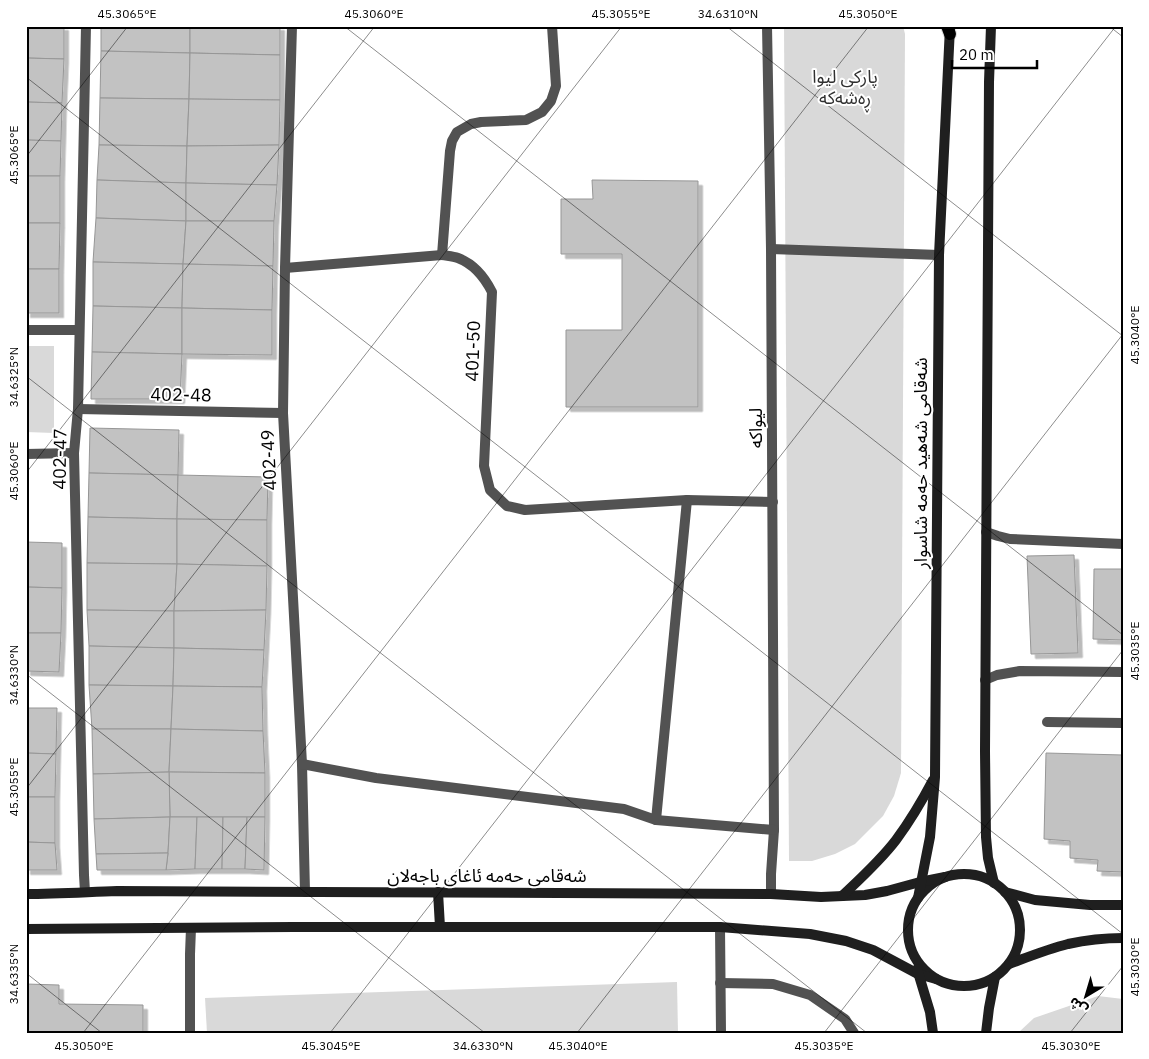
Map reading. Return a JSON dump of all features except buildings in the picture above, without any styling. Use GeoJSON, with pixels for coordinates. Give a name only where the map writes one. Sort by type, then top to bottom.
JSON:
{"type":"FeatureCollection","features":[{"type":"Feature","properties":{"kind":"main road"},"geometry":{"type":"LineString","coordinates":[[991,26],[985,680],[986,837],[988,858],[994,883]]}},
{"type":"Feature","properties":{"kind":"main road","name":"شەقامی شەهید حەمە شاسوار"},"geometry":{"type":"LineString","coordinates":[[918,898],[930,837],[934,777],[939,255],[949,29]]}},
{"type":"Feature","properties":{"kind":"main road"},"geometry":{"type":"LineString","coordinates":[[842,896],[896,840],[917,810],[934,777]]}},
{"type":"Feature","properties":{"kind":"main road"},"geometry":{"type":"LineString","coordinates":[[26,929],[720,927],[810,934],[846,941],[873,950],[918,974],[950,984],[966,986],[981,983],[995,977],[1009,964],[1018,947],[1020,927],[1016,908],[1005,892],[994,883],[979,876],[962,874],[945,877],[930,886],[918,898],[911,912],[908,928],[910,943],[916,958],[918,974],[930,1012],[934,1033]]}},
{"type":"Feature","properties":{"kind":"main road","name":"شەقامی حەمە ئاغای باجەلان"},"geometry":{"type":"LineString","coordinates":[[26,894],[85,892],[438,892],[772,894],[821,897],[887,891],[945,877]]}},
{"type":"Feature","properties":{"kind":"main road"},"geometry":{"type":"LineString","coordinates":[[438,892],[440,927]]}},
{"type":"Feature","properties":{"kind":"main road"},"geometry":{"type":"LineString","coordinates":[[1005,892],[1035,900],[1090,906],[1123,905]]}},
{"type":"Feature","properties":{"kind":"main road"},"geometry":{"type":"LineString","coordinates":[[1009,964],[1070,943],[1123,938]]}},
{"type":"Feature","properties":{"kind":"main road"},"geometry":{"type":"LineString","coordinates":[[916,958],[925,970],[936,979]]}},
{"type":"Feature","properties":{"kind":"main road"},"geometry":{"type":"LineString","coordinates":[[986,1033],[995,977]]}},
{"type":"Feature","properties":{"kind":"street","name":"402-47"},"geometry":{"type":"LineString","coordinates":[[85,892],[74,453],[78,409],[86,26]]}},
{"type":"Feature","properties":{"kind":"street","name":"402-49"},"geometry":{"type":"LineString","coordinates":[[292,26],[282,413],[302,764],[305,892]]}},
{"type":"Feature","properties":{"kind":"street"},"geometry":{"type":"LineString","coordinates":[[285,268],[442,255],[452,141],[457,132],[471,124],[526,120],[542,112],[551,101],[556,86],[552,26]]}},
{"type":"Feature","properties":{"kind":"street","name":"لیواکە"},"geometry":{"type":"LineString","coordinates":[[767,26],[773,502],[774,830],[771,874],[772,894]]}},
{"type":"Feature","properties":{"kind":"street"},"geometry":{"type":"LineString","coordinates":[[771,249],[939,255]]}},
{"type":"Feature","properties":{"kind":"street","name":"401-50"},"geometry":{"type":"LineString","coordinates":[[442,255],[459,258],[469,264],[478,271],[492,292],[484,466],[490,490],[507,506],[525,510],[687,500],[773,502]]}},
{"type":"Feature","properties":{"kind":"street"},"geometry":{"type":"LineString","coordinates":[[26,330],[79,330]]}},
{"type":"Feature","properties":{"kind":"street","name":"402-48"},"geometry":{"type":"LineString","coordinates":[[78,409],[282,413]]}},
{"type":"Feature","properties":{"kind":"street"},"geometry":{"type":"LineString","coordinates":[[26,454],[74,453]]}},
{"type":"Feature","properties":{"kind":"street"},"geometry":{"type":"LineString","coordinates":[[656,820],[687,500]]}},
{"type":"Feature","properties":{"kind":"street"},"geometry":{"type":"LineString","coordinates":[[986,532],[1010,539],[1123,544]]}},
{"type":"Feature","properties":{"kind":"street"},"geometry":{"type":"LineString","coordinates":[[985,680],[996,675],[1020,671],[1123,672]]}},
{"type":"Feature","properties":{"kind":"street"},"geometry":{"type":"LineString","coordinates":[[1047,722],[1123,723]]}},
{"type":"Feature","properties":{"kind":"street"},"geometry":{"type":"LineString","coordinates":[[302,764],[376,778],[624,809],[656,820],[774,830]]}},
{"type":"Feature","properties":{"kind":"street"},"geometry":{"type":"LineString","coordinates":[[720,927],[721,1033]]}},
{"type":"Feature","properties":{"kind":"street"},"geometry":{"type":"LineString","coordinates":[[190,1033],[191,928]]}},
{"type":"Feature","properties":{"kind":"street"},"geometry":{"type":"LineString","coordinates":[[720,983],[773,984],[810,995],[845,1019],[854,1033]]}},
{"type":"Feature","properties":{"kind":"green space","name":"پارکی لیوا ڕەشەکە"},"geometry":{"type":"Polygon","coordinates":[[[784,26],[903,26],[905,34],[901,773],[894,796],[883,816],[855,844],[835,854],[812,861],[789,861],[784,26]]]}},
{"type":"Feature","properties":{"kind":"green space"},"geometry":{"type":"Polygon","coordinates":[[[26,346],[54,346],[54,433],[26,432],[26,346]]]}},
{"type":"Feature","properties":{"kind":"green space"},"geometry":{"type":"Polygon","coordinates":[[[677,982],[678,1033],[207,1033],[205,998],[677,982]]]}},
{"type":"Feature","properties":{"kind":"green space"},"geometry":{"type":"Polygon","coordinates":[[[1098,996],[1123,999],[1123,1033],[1018,1033],[1034,1018],[1098,996]]]}}]}
